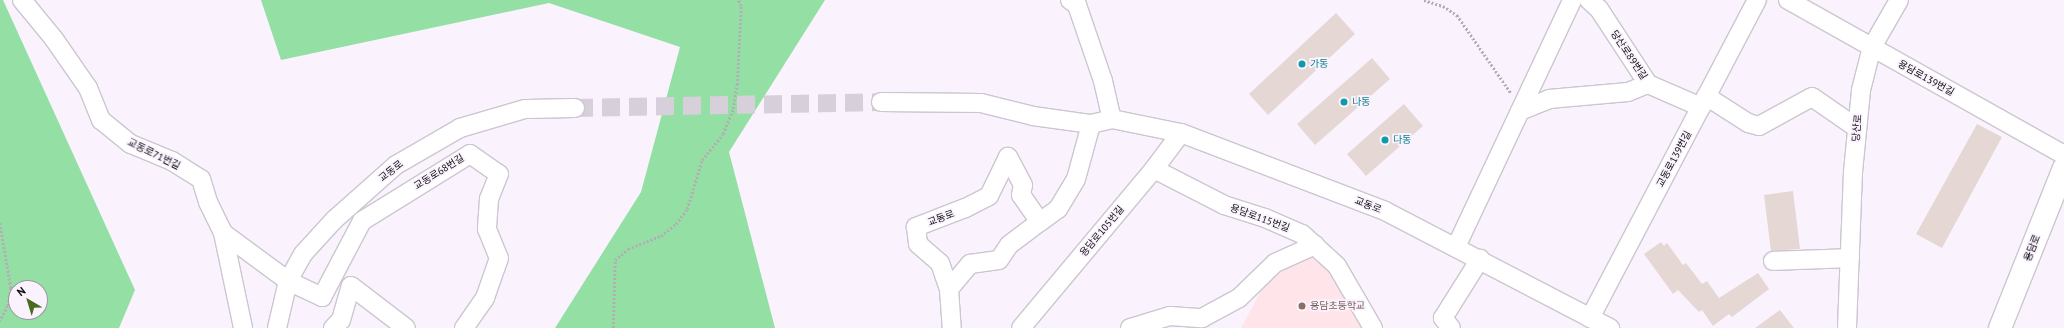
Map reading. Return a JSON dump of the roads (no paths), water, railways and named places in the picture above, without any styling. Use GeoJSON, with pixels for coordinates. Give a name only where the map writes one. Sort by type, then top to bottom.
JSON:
{"type":"FeatureCollection","features":[{"type":"Feature","properties":{"kind":"main road","name":"용담로"},"geometry":{"type":"LineString","coordinates":[[2000,328],[2064,168]]}},
{"type":"Feature","properties":{"kind":"street","name":"교동로71번길"},"geometry":{"type":"LineString","coordinates":[[22,0],[54,39],[88,88],[101,120],[131,144],[172,161],[201,180],[208,202],[223,233],[243,328]]}},
{"type":"Feature","properties":{"kind":"street"},"geometry":{"type":"LineString","coordinates":[[1070,0],[1077,5],[1103,81],[1112,119]]}},
{"type":"Feature","properties":{"kind":"street"},"geometry":{"type":"LineString","coordinates":[[1456,247],[1517,105],[1572,0]]}},
{"type":"Feature","properties":{"kind":"street","name":"당산로89번길"},"geometry":{"type":"LineString","coordinates":[[1589,0],[1599,9],[1648,84],[1703,102],[1748,123],[1758,126],[1812,97],[1857,128]]}},
{"type":"Feature","properties":{"kind":"street","name":"교동로139번길"},"geometry":{"type":"LineString","coordinates":[[1590,318],[1757,0]]}},
{"type":"Feature","properties":{"kind":"street","name":"용담로139번길"},"geometry":{"type":"LineString","coordinates":[[1788,0],[2064,155]]}},
{"type":"Feature","properties":{"kind":"street","name":"당산로"},"geometry":{"type":"LineString","coordinates":[[1847,328],[1860,90],[1872,47],[1895,2]]}},
{"type":"Feature","properties":{"kind":"street"},"geometry":{"type":"LineString","coordinates":[[1517,105],[1549,100],[1628,92],[1648,84]]}},
{"type":"Feature","properties":{"kind":"street","name":"교동로"},"geometry":{"type":"LineString","coordinates":[[881,102],[980,103],[1033,116],[1090,124],[1112,119],[1181,133],[1385,211],[1480,259],[1610,328]]}},
{"type":"Feature","properties":{"kind":"street","name":"교동로"},"geometry":{"type":"LineString","coordinates":[[277,328],[288,281],[303,254],[334,220],[396,165],[460,128],[525,109],[575,108]]}},
{"type":"Feature","properties":{"kind":"street"},"geometry":{"type":"LineString","coordinates":[[952,328],[949,289],[970,264],[999,260],[1009,245],[1058,210],[1076,180],[1090,124]]}},
{"type":"Feature","properties":{"kind":"street","name":"용담로105번길"},"geometry":{"type":"LineString","coordinates":[[1021,328],[1154,169],[1181,133]]}},
{"type":"Feature","properties":{"kind":"street","name":"교동로68번길"},"geometry":{"type":"LineString","coordinates":[[288,281],[322,297],[362,221],[470,154],[499,174],[489,199],[487,229],[499,258],[485,298],[464,328]]}},
{"type":"Feature","properties":{"kind":"street","name":"교동로"},"geometry":{"type":"LineString","coordinates":[[949,289],[940,263],[918,244],[916,227],[966,208],[989,196],[1008,157],[1023,185],[1021,195],[1040,222]]}},
{"type":"Feature","properties":{"kind":"street","name":"용담로115번길"},"geometry":{"type":"LineString","coordinates":[[1154,169],[1224,205],[1265,218],[1302,234],[1337,266],[1373,328]]}},
{"type":"Feature","properties":{"kind":"street"},"geometry":{"type":"LineString","coordinates":[[223,233],[288,281]]}},
{"type":"Feature","properties":{"kind":"street"},"geometry":{"type":"LineString","coordinates":[[1130,328],[1170,316],[1202,318],[1239,298],[1275,263],[1315,246]]}},
{"type":"Feature","properties":{"kind":"street"},"geometry":{"type":"LineString","coordinates":[[1773,261],[1850,258]]}},
{"type":"Feature","properties":{"kind":"street"},"geometry":{"type":"LineString","coordinates":[[1452,328],[1442,318],[1480,259]]}},
{"type":"Feature","properties":{"kind":"street"},"geometry":{"type":"LineString","coordinates":[[334,274],[406,328]]}},
{"type":"Feature","properties":{"kind":"street"},"geometry":{"type":"LineString","coordinates":[[333,328],[341,320],[351,286]]}},
{"type":"Feature","properties":{"kind":"tunnel"},"geometry":{"type":"LineString","coordinates":[[575,108],[881,102]]}},
{"type":"Feature","properties":{"kind":"place","name":"가동"},"geometry":{"type":"Point","coordinates":[1302,64]}},
{"type":"Feature","properties":{"kind":"place","name":"나동"},"geometry":{"type":"Point","coordinates":[1344,102]}},
{"type":"Feature","properties":{"kind":"place","name":"다동"},"geometry":{"type":"Point","coordinates":[1385,140]}},
{"type":"Feature","properties":{"kind":"place","name":"용담초등학교"},"geometry":{"type":"Point","coordinates":[1302,306]}}]}
